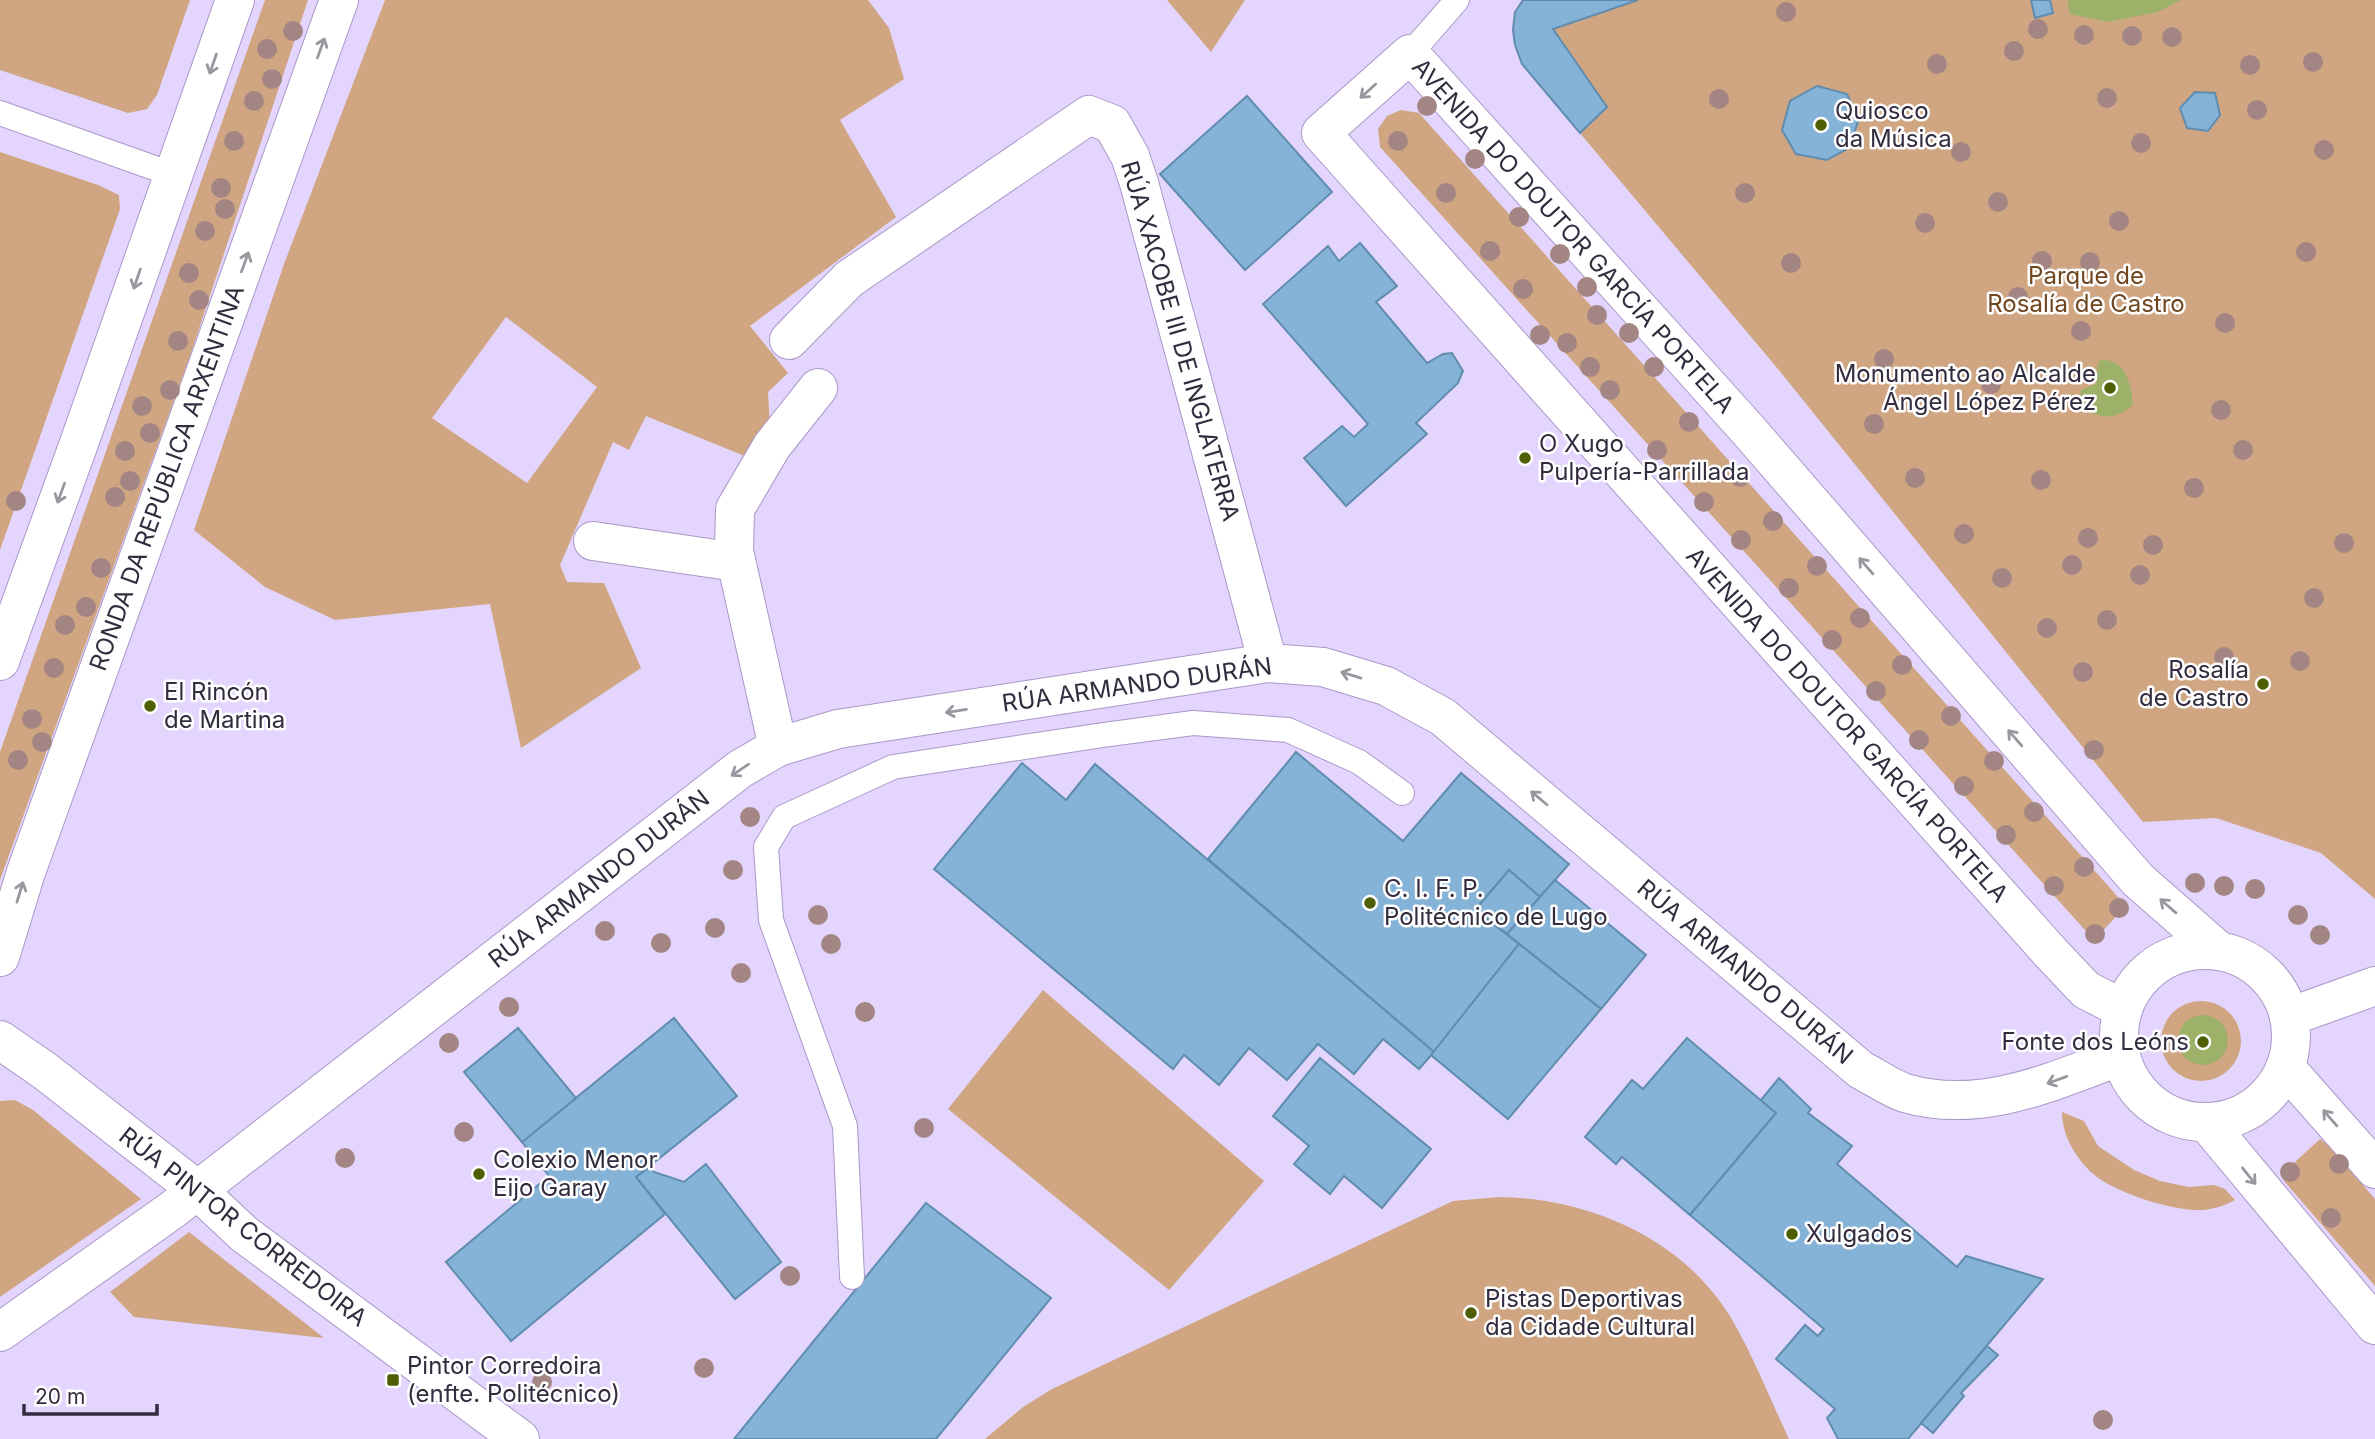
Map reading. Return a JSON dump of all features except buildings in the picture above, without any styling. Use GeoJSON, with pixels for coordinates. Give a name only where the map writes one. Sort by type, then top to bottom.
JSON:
{"type":"FeatureCollection","features":[{"type":"Feature","properties":{"kind":"street"},"geometry":{"type":"LineString","coordinates":[[0,661],[235,0]]}},
{"type":"Feature","properties":{"kind":"street","name":"RONDA DA REPÚBLICA ARXENTINA"},"geometry":{"type":"LineString","coordinates":[[0,957],[26,872],[339,0]]}},
{"type":"Feature","properties":{"kind":"street","name":"AVENIDA DO DOUTOR GARCÍA PORTELA"},"geometry":{"type":"LineString","coordinates":[[2123,1009],[2086,990],[2050,952],[1321,133],[1410,54],[1749,432],[2138,880],[2219,951]]}},
{"type":"Feature","properties":{"kind":"street","name":"RÚA XACOBE III DE INGLATERRA"},"geometry":{"type":"LineString","coordinates":[[789,340],[849,279],[1089,115],[1112,124],[1130,156],[1139,183],[1268,663]]}},
{"type":"Feature","properties":{"kind":"street"},"geometry":{"type":"LineString","coordinates":[[778,747],[734,551],[735,509],[772,446],[818,388]]}},
{"type":"Feature","properties":{"kind":"street"},"geometry":{"type":"LineString","coordinates":[[593,541],[736,562]]}},
{"type":"Feature","properties":{"kind":"street","name":"RÚA ARMANDO DURÁN"},"geometry":{"type":"LineString","coordinates":[[0,1332],[172,1210],[740,769],[778,747],[838,729],[1268,663],[1323,667],[1386,686],[1443,717],[1861,1070],[1904,1092],[1953,1101],[2010,1095],[2121,1056]]}},
{"type":"Feature","properties":{"kind":"street"},"geometry":{"type":"LineString","coordinates":[[2195,950],[2219,951],[2247,961],[2266,975],[2280,994],[2289,1017],[2291,1042],[2285,1067],[2276,1085],[2262,1100],[2227,1120],[2207,1123],[2184,1120],[2162,1111],[2143,1097],[2130,1078],[2121,1056],[2119,1033],[2123,1009],[2134,988],[2150,969],[2171,956],[2195,950]]}},
{"type":"Feature","properties":{"kind":"street"},"geometry":{"type":"LineString","coordinates":[[2289,1017],[2375,986]]}},
{"type":"Feature","properties":{"kind":"street","name":"RÚA PINTOR CORREDOIRA"},"geometry":{"type":"LineString","coordinates":[[0,1040],[46,1071],[196,1189],[244,1234],[520,1439]]}},
{"type":"Feature","properties":{"kind":"street"},"geometry":{"type":"LineString","coordinates":[[2285,1067],[2375,1169]]}},
{"type":"Feature","properties":{"kind":"street"},"geometry":{"type":"LineString","coordinates":[[2207,1123],[2375,1325]]}},
{"type":"Feature","properties":{"kind":"lane"},"geometry":{"type":"LineString","coordinates":[[1410,54],[1457,0]]}},
{"type":"Feature","properties":{"kind":"lane"},"geometry":{"type":"LineString","coordinates":[[0,113],[174,175]]}},
{"type":"Feature","properties":{"kind":"lane"},"geometry":{"type":"LineString","coordinates":[[852,1277],[845,1126],[771,920],[766,847],[784,817],[893,768],[1193,723],[1288,730],[1359,762],[1402,793]]}},
{"type":"Feature","properties":{"kind":"green space"},"geometry":{"type":"Polygon","coordinates":[[[0,0],[190,0],[157,95],[147,109],[128,113],[0,70],[0,0]]]}},
{"type":"Feature","properties":{"kind":"green space"},"geometry":{"type":"Polygon","coordinates":[[[265,0],[308,0],[190,356],[0,880],[0,752],[265,0]]]}},
{"type":"Feature","properties":{"kind":"green space"},"geometry":{"type":"Polygon","coordinates":[[[385,0],[868,0],[889,28],[904,79],[840,120],[896,217],[750,326],[788,373],[768,392],[770,428],[752,459],[646,416],[629,450],[613,442],[560,565],[567,582],[604,583],[641,668],[521,748],[490,604],[335,620],[265,587],[194,530],[284,264],[385,0]],[[506,317],[432,418],[527,483],[597,387],[506,317]]]}},
{"type":"Feature","properties":{"kind":"green space"},"geometry":{"type":"Polygon","coordinates":[[[1167,0],[1245,0],[1211,52],[1167,0]]]}},
{"type":"Feature","properties":{"kind":"green space","name":"Parque de Rosalía de Castro"},"geometry":{"type":"Polygon","coordinates":[[[1523,0],[2375,0],[2375,899],[2321,853],[2216,818],[2143,822],[1778,369],[1522,64],[1516,47],[1514,23],[1523,0]]]}},
{"type":"Feature","properties":{"kind":"green space"},"geometry":{"type":"Polygon","coordinates":[[[1401,110],[1419,113],[2126,906],[2094,940],[1380,147],[1378,129],[1387,116],[1401,110]]]}},
{"type":"Feature","properties":{"kind":"green space"},"geometry":{"type":"Polygon","coordinates":[[[0,152],[98,185],[119,195],[120,209],[0,550],[0,152]]]}},
{"type":"Feature","properties":{"kind":"green space"},"geometry":{"type":"Polygon","coordinates":[[[1043,990],[1264,1181],[1169,1290],[948,1109],[1043,990]]]}},
{"type":"Feature","properties":{"kind":"green space"},"geometry":{"type":"Polygon","coordinates":[[[2193,1001],[2209,1001],[2230,1012],[2241,1033],[2241,1049],[2230,1070],[2209,1081],[2193,1081],[2179,1075],[2167,1063],[2161,1049],[2161,1033],[2167,1019],[2179,1007],[2193,1001]]]}},
{"type":"Feature","properties":{"kind":"green space"},"geometry":{"type":"Polygon","coordinates":[[[15,1100],[33,1110],[141,1199],[0,1297],[0,1101],[15,1100]]]}},
{"type":"Feature","properties":{"kind":"green space"},"geometry":{"type":"Polygon","coordinates":[[[2062,1112],[2084,1121],[2098,1146],[2134,1170],[2160,1181],[2189,1187],[2214,1185],[2225,1189],[2235,1200],[2204,1210],[2181,1209],[2113,1187],[2092,1173],[2075,1153],[2064,1129],[2062,1112]]]}},
{"type":"Feature","properties":{"kind":"green space"},"geometry":{"type":"Polygon","coordinates":[[[2320,1139],[2375,1199],[2375,1286],[2284,1181],[2284,1172],[2320,1139]]]}},
{"type":"Feature","properties":{"kind":"green space","name":"Pistas Deportivas da Cidade Cultural"},"geometry":{"type":"Polygon","coordinates":[[[1499,1197],[1568,1205],[1601,1215],[1633,1229],[1690,1268],[1714,1294],[1734,1323],[1789,1439],[985,1439],[1023,1407],[1052,1389],[1453,1201],[1499,1197]]]}},
{"type":"Feature","properties":{"kind":"green space"},"geometry":{"type":"Polygon","coordinates":[[[189,1232],[324,1338],[134,1317],[110,1292],[189,1232]]]}},
{"type":"Feature","properties":{"kind":"shaded area"},"geometry":{"type":"Polygon","coordinates":[[[2069,0],[2181,0],[2158,12],[2108,22],[2070,14],[2067,4],[2069,0]]]}},
{"type":"Feature","properties":{"kind":"shaded area"},"geometry":{"type":"Polygon","coordinates":[[[2101,360],[2117,364],[2126,375],[2131,389],[2133,405],[2113,416],[2100,416],[2080,404],[2081,390],[2096,384],[2098,363],[2101,360]]]}},
{"type":"Feature","properties":{"kind":"shaded area"},"geometry":{"type":"Polygon","coordinates":[[[2203,1015],[2221,1022],[2228,1040],[2221,1058],[2203,1065],[2185,1058],[2178,1040],[2185,1022],[2203,1015]]]}},
{"type":"Feature","properties":{"kind":"place","name":"Quiosco da Música"},"geometry":{"type":"Point","coordinates":[1821,125]}},
{"type":"Feature","properties":{"kind":"place","name":"Monumento ao Alcalde Ángel López Pérez"},"geometry":{"type":"Point","coordinates":[2110,388]}},
{"type":"Feature","properties":{"kind":"place","name":"O Xugo Pulpería-Parrillada"},"geometry":{"type":"Point","coordinates":[1525,458]}},
{"type":"Feature","properties":{"kind":"place","name":"Rosalía de Castro"},"geometry":{"type":"Point","coordinates":[2263,684]}},
{"type":"Feature","properties":{"kind":"place","name":"El Rincón de Martina"},"geometry":{"type":"Point","coordinates":[150,706]}},
{"type":"Feature","properties":{"kind":"place","name":"C. I. F. P. Politécnico de Lugo"},"geometry":{"type":"Point","coordinates":[1370,903]}},
{"type":"Feature","properties":{"kind":"place","name":"Fonte dos Leóns"},"geometry":{"type":"Point","coordinates":[2203,1042]}},
{"type":"Feature","properties":{"kind":"place","name":"Colexio Menor Eijo Garay"},"geometry":{"type":"Point","coordinates":[479,1174]}},
{"type":"Feature","properties":{"kind":"place","name":"Xulgados"},"geometry":{"type":"Point","coordinates":[1792,1234]}},
{"type":"Feature","properties":{"kind":"place","name":"Pistas Deportivas da Cidade Cultural"},"geometry":{"type":"Point","coordinates":[1471,1313]}},
{"type":"Feature","properties":{"kind":"place","name":"Pintor Corredoira (enfte. Politécnico)"},"geometry":{"type":"Point","coordinates":[393,1380]}}]}
